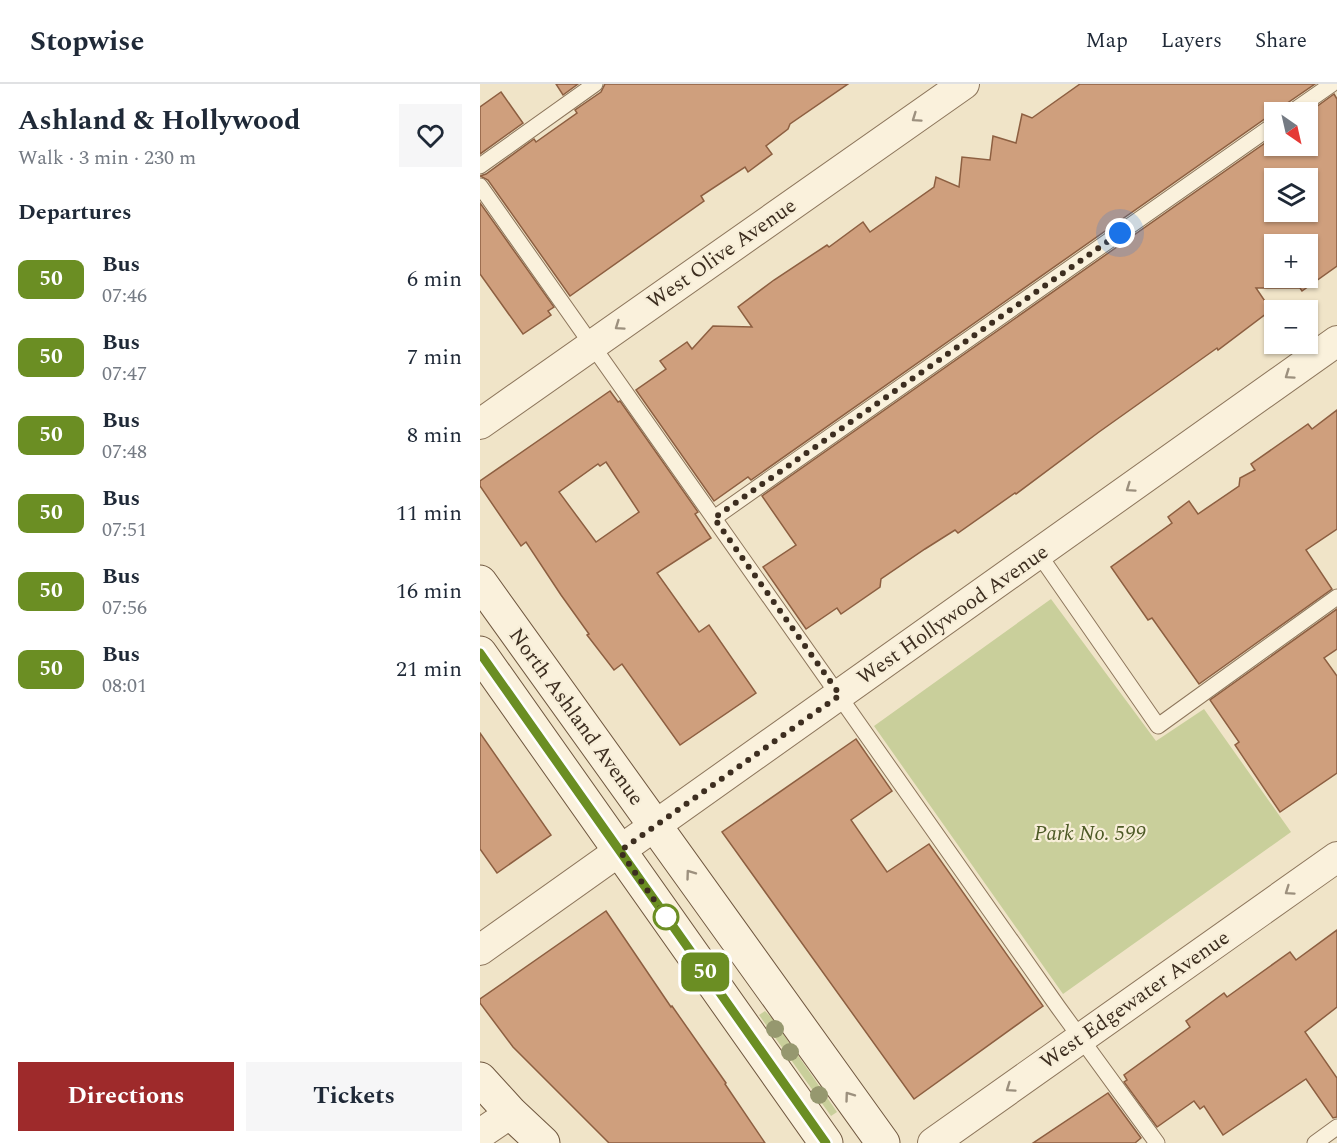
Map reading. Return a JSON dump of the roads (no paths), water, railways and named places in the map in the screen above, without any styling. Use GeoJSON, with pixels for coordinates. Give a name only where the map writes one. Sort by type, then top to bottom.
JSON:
{"type":"FeatureCollection","features":[{"type":"Feature","properties":{"kind":"main road","name":"North Ashland Avenue"},"geometry":{"type":"LineString","coordinates":[[480,582],[883,1143]]}},
{"type":"Feature","properties":{"kind":"main road","name":"North Ashland Avenue"},"geometry":{"type":"LineString","coordinates":[[480,653],[826,1143]]}},
{"type":"Feature","properties":{"kind":"main road"},"geometry":{"type":"LineString","coordinates":[[480,1079],[510,1113],[543,1143]]}},
{"type":"Feature","properties":{"kind":"street","name":"West Olive Avenue"},"geometry":{"type":"LineString","coordinates":[[480,424],[964,84]]}},
{"type":"Feature","properties":{"kind":"street","name":"West Hollywood Avenue"},"geometry":{"type":"LineString","coordinates":[[480,950],[1337,341]]}},
{"type":"Feature","properties":{"kind":"street","name":"West Edgewater Avenue"},"geometry":{"type":"LineString","coordinates":[[933,1143],[1337,857]]}},
{"type":"Feature","properties":{"kind":"street"},"geometry":{"type":"LineString","coordinates":[[480,1134],[510,1113]]}},
{"type":"Feature","properties":{"kind":"lane"},"geometry":{"type":"LineString","coordinates":[[480,166],[595,84]]}},
{"type":"Feature","properties":{"kind":"lane"},"geometry":{"type":"LineString","coordinates":[[1306,102],[1332,84]]}},
{"type":"Feature","properties":{"kind":"lane"},"geometry":{"type":"LineString","coordinates":[[714,518],[1264,132]]}},
{"type":"Feature","properties":{"kind":"lane"},"geometry":{"type":"LineString","coordinates":[[480,186],[1157,1143]]}},
{"type":"Feature","properties":{"kind":"lane"},"geometry":{"type":"LineString","coordinates":[[1038,554],[1158,726],[1337,597]]}},
{"type":"Feature","properties":{"kind":"lane"},"geometry":{"type":"LineString","coordinates":[[1315,1143],[1337,1127]]}},
{"type":"Feature","properties":{"kind":"park label","name":"Park No. 599"},"geometry":{"type":"Point","coordinates":[1090,834]}}]}
